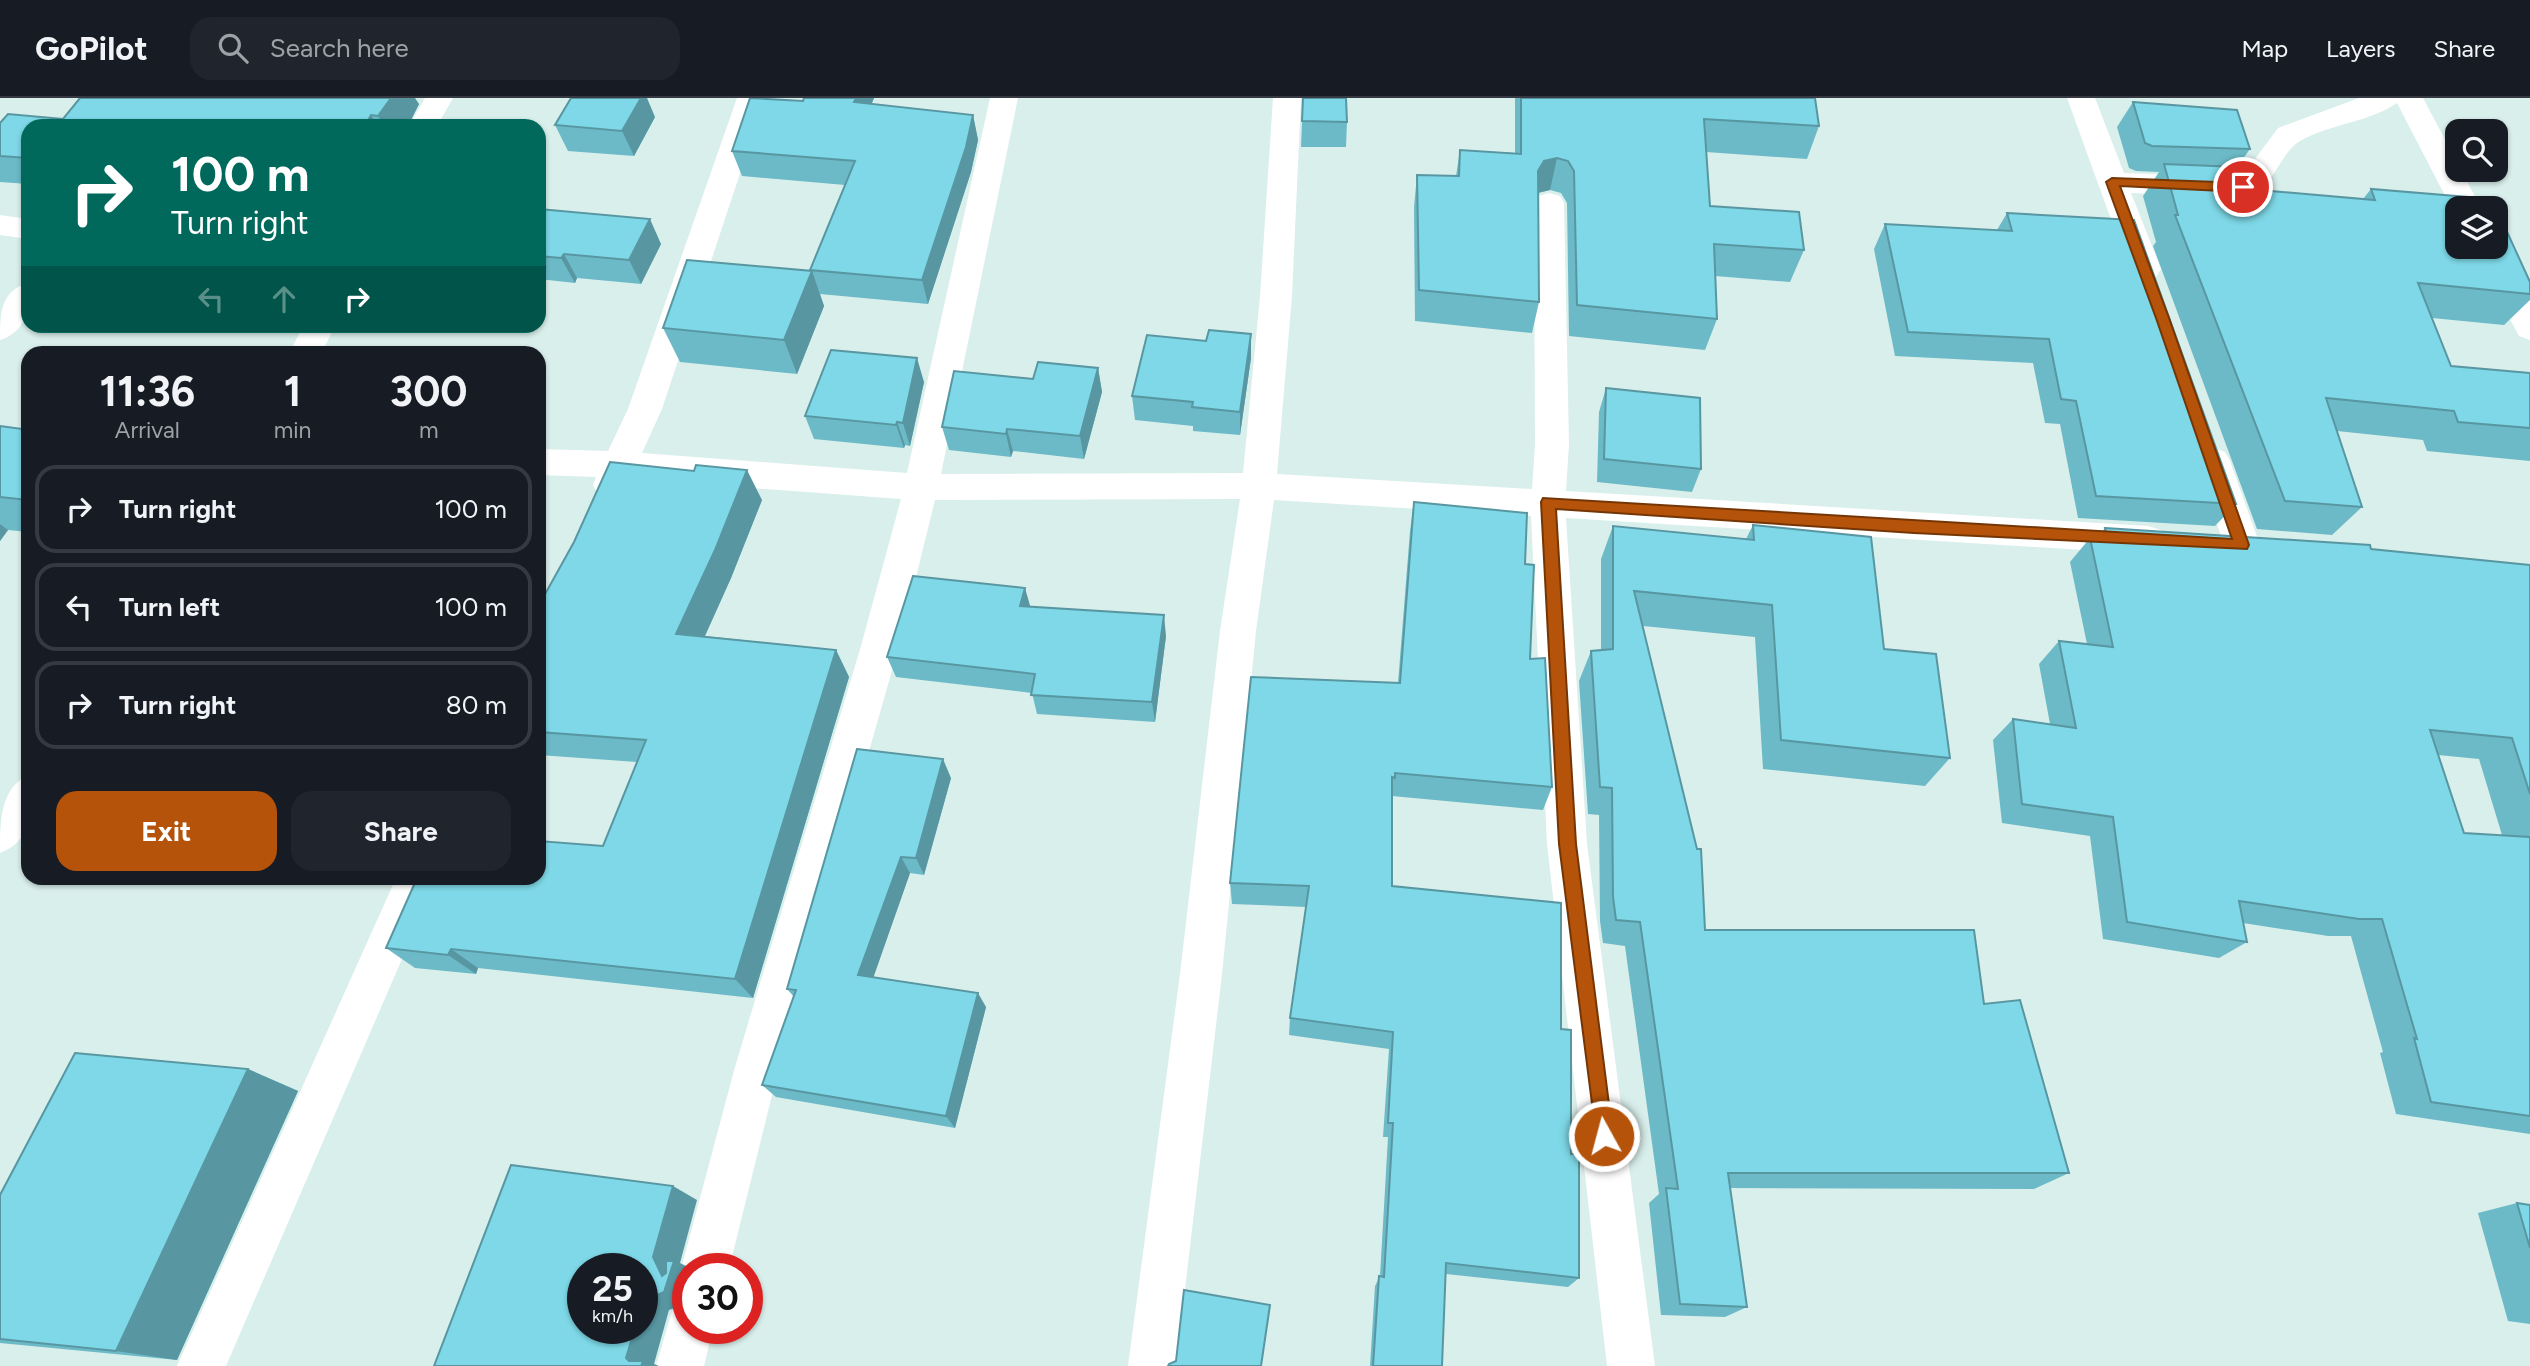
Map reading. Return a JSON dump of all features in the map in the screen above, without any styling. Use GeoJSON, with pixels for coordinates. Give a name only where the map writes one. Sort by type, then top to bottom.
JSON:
{"type":"FeatureCollection","features":[{"type":"Feature","properties":{"kind":"street"},"geometry":{"type":"LineString","coordinates":[[428,119],[439,98]]}},
{"type":"Feature","properties":{"kind":"street"},"geometry":{"type":"LineString","coordinates":[[599,511],[645,409],[751,98]]}},
{"type":"Feature","properties":{"kind":"street"},"geometry":{"type":"LineString","coordinates":[[709,1253],[757,1067],[880,646],[921,487],[1004,98]]}},
{"type":"Feature","properties":{"kind":"street"},"geometry":{"type":"LineString","coordinates":[[1152,1366],[1201,974],[1238,631],[1259,486],[1276,296],[1287,98]]}},
{"type":"Feature","properties":{"kind":"street"},"geometry":{"type":"LineString","coordinates":[[2081,98],[2154,293]]}},
{"type":"Feature","properties":{"kind":"street"},"geometry":{"type":"LineString","coordinates":[[2112,182],[2243,187],[2262,170],[2288,135],[2386,98]]}},
{"type":"Feature","properties":{"kind":"street"},"geometry":{"type":"LineString","coordinates":[[2409,98],[2460,196]]}},
{"type":"Feature","properties":{"kind":"street"},"geometry":{"type":"LineString","coordinates":[[1549,203],[1552,444],[1548,502],[1567,844],[1631,1366]]}},
{"type":"Feature","properties":{"kind":"street"},"geometry":{"type":"LineString","coordinates":[[0,225],[21,228]]}},
{"type":"Feature","properties":{"kind":"street"},"geometry":{"type":"LineString","coordinates":[[2493,259],[2530,328]]}},
{"type":"Feature","properties":{"kind":"street"},"geometry":{"type":"LineString","coordinates":[[0,328],[21,302]]}},
{"type":"Feature","properties":{"kind":"street"},"geometry":{"type":"LineString","coordinates":[[2202,432],[2242,545]]}},
{"type":"Feature","properties":{"kind":"street"},"geometry":{"type":"LineString","coordinates":[[546,461],[921,487],[1259,486],[2174,542]]}},
{"type":"Feature","properties":{"kind":"street"},"geometry":{"type":"LineString","coordinates":[[0,835],[21,804]]}},
{"type":"Feature","properties":{"kind":"street"},"geometry":{"type":"LineString","coordinates":[[201,1366],[414,885]]}},
{"type":"Feature","properties":{"kind":"street"},"geometry":{"type":"LineString","coordinates":[[680,1366],[685,1344]]}},
{"type":"Feature","properties":{"kind":"building"},"geometry":{"type":"Polygon","coordinates":[[[80,98],[391,98],[378,116],[371,115],[369,119],[63,119],[80,98]]]}},
{"type":"Feature","properties":{"kind":"building"},"geometry":{"type":"Polygon","coordinates":[[[571,98],[641,98],[622,131],[555,125],[571,98]]]}},
{"type":"Feature","properties":{"kind":"building"},"geometry":{"type":"Polygon","coordinates":[[[750,98],[803,101],[804,98],[856,98],[854,102],[973,115],[966,147],[922,280],[810,270],[855,161],[732,151],[750,98]]]}},
{"type":"Feature","properties":{"kind":"building"},"geometry":{"type":"Polygon","coordinates":[[[1303,98],[1346,98],[1347,122],[1302,121],[1303,98]]]}},
{"type":"Feature","properties":{"kind":"building"},"geometry":{"type":"Polygon","coordinates":[[[1521,98],[1815,98],[1819,126],[1704,119],[1710,206],[1799,212],[1804,250],[1714,244],[1717,319],[1577,305],[1574,171],[1568,161],[1557,158],[1544,161],[1538,171],[1539,302],[1419,290],[1417,175],[1459,176],[1460,150],[1521,154],[1521,98]]]}},
{"type":"Feature","properties":{"kind":"building"},"geometry":{"type":"Polygon","coordinates":[[[2133,102],[2237,110],[2250,149],[2152,146],[2145,143],[2133,102]]]}},
{"type":"Feature","properties":{"kind":"building"},"geometry":{"type":"Polygon","coordinates":[[[8,114],[63,119],[21,119],[21,158],[0,156],[0,123],[8,114]]]}},
{"type":"Feature","properties":{"kind":"building"},"geometry":{"type":"Polygon","coordinates":[[[2164,164],[2263,168],[2271,191],[2375,200],[2371,189],[2456,196],[2445,196],[2445,259],[2508,259],[2508,234],[2530,282],[2530,294],[2418,283],[2451,366],[2530,373],[2530,428],[2458,422],[2454,411],[2326,398],[2362,507],[2285,501],[2175,215],[2178,215],[2164,164]]]}},
{"type":"Feature","properties":{"kind":"building"},"geometry":{"type":"Polygon","coordinates":[[[546,210],[650,219],[629,260],[564,254],[561,258],[546,257],[546,210]]]}},
{"type":"Feature","properties":{"kind":"building"},"geometry":{"type":"Polygon","coordinates":[[[2007,213],[2134,220],[2236,504],[2096,496],[2076,401],[2061,399],[2049,339],[1908,332],[1885,224],[2012,231],[2007,213]]]}},
{"type":"Feature","properties":{"kind":"building"},"geometry":{"type":"Polygon","coordinates":[[[687,260],[812,271],[784,340],[663,328],[687,260]]]}},
{"type":"Feature","properties":{"kind":"building"},"geometry":{"type":"Polygon","coordinates":[[[1209,330],[1251,334],[1240,412],[1192,407],[1193,402],[1132,396],[1147,335],[1206,341],[1209,330]]]}},
{"type":"Feature","properties":{"kind":"building"},"geometry":{"type":"Polygon","coordinates":[[[831,350],[917,358],[903,423],[897,422],[896,425],[805,416],[831,350]]]}},
{"type":"Feature","properties":{"kind":"building"},"geometry":{"type":"Polygon","coordinates":[[[1038,362],[1098,368],[1080,436],[1007,429],[1006,434],[942,427],[954,371],[1033,379],[1038,362]]]}},
{"type":"Feature","properties":{"kind":"building"},"geometry":{"type":"Polygon","coordinates":[[[1606,388],[1700,398],[1701,469],[1604,459],[1606,388]]]}},
{"type":"Feature","properties":{"kind":"building"},"geometry":{"type":"Polygon","coordinates":[[[0,426],[21,429],[21,499],[0,497],[0,426]]]}},
{"type":"Feature","properties":{"kind":"building"},"geometry":{"type":"Polygon","coordinates":[[[610,462],[694,471],[696,465],[747,470],[715,550],[676,634],[836,650],[735,979],[451,949],[448,955],[386,948],[414,885],[546,885],[546,842],[603,846],[646,740],[546,733],[546,592],[574,542],[610,462]]]}},
{"type":"Feature","properties":{"kind":"building"},"geometry":{"type":"Polygon","coordinates":[[[1414,502],[1527,513],[1525,564],[1534,565],[1530,659],[1545,658],[1552,787],[1395,773],[1395,778],[1392,777],[1392,886],[1561,903],[1561,1029],[1571,1030],[1571,1154],[1579,1154],[1579,1278],[1446,1263],[1442,1366],[1373,1366],[1379,1276],[1384,1277],[1393,1123],[1388,1123],[1393,1032],[1290,1018],[1309,886],[1230,883],[1251,677],[1400,683],[1414,502]]]}},
{"type":"Feature","properties":{"kind":"building"},"geometry":{"type":"Polygon","coordinates":[[[1753,525],[1871,537],[1884,649],[1936,654],[1950,758],[1781,740],[1772,605],[1634,591],[1697,849],[1701,849],[1705,930],[1974,930],[1984,1004],[2020,1000],[2069,1173],[1728,1173],[1747,1307],[1680,1304],[1666,1188],[1678,1189],[1640,922],[1616,920],[1613,897],[1612,788],[1600,787],[1591,651],[1613,649],[1613,526],[1754,540],[1753,525]]]}},
{"type":"Feature","properties":{"kind":"building"},"geometry":{"type":"Polygon","coordinates":[[[2105,528],[2370,545],[2371,549],[2530,565],[2530,794],[2512,738],[2430,730],[2464,833],[2530,837],[2530,1116],[2431,1102],[2414,1038],[2417,1039],[2382,919],[2359,919],[2239,901],[2247,942],[2127,922],[2113,817],[2022,804],[2013,719],[2076,728],[2059,641],[2113,647],[2090,538],[2108,540],[2105,528]]]}},
{"type":"Feature","properties":{"kind":"building"},"geometry":{"type":"Polygon","coordinates":[[[913,576],[1025,588],[1020,606],[1164,615],[1152,702],[1031,695],[1035,674],[887,657],[913,576]]]}},
{"type":"Feature","properties":{"kind":"building"},"geometry":{"type":"Polygon","coordinates":[[[857,749],[943,759],[916,858],[901,857],[858,975],[978,993],[946,1116],[762,1085],[796,990],[787,989],[857,749]]]}},
{"type":"Feature","properties":{"kind":"building"},"geometry":{"type":"Polygon","coordinates":[[[75,1053],[248,1069],[116,1351],[0,1339],[0,1195],[75,1053]]]}},
{"type":"Feature","properties":{"kind":"building"},"geometry":{"type":"Polygon","coordinates":[[[511,1165],[673,1186],[654,1253],[567,1253],[567,1344],[630,1344],[626,1358],[629,1361],[643,1361],[641,1366],[434,1366],[511,1165]]]}},
{"type":"Feature","properties":{"kind":"building"},"geometry":{"type":"Polygon","coordinates":[[[2517,1203],[2530,1205],[2530,1248],[2517,1203]]]}},
{"type":"Feature","properties":{"kind":"building"},"geometry":{"type":"Polygon","coordinates":[[[666,1261],[672,1261],[672,1267],[664,1292],[658,1295],[658,1268],[662,1276],[666,1273],[666,1261]]]}},
{"type":"Feature","properties":{"kind":"building"},"geometry":{"type":"Polygon","coordinates":[[[1184,1290],[1270,1305],[1261,1366],[1168,1366],[1176,1361],[1184,1290]]]}},
{"type":"Feature","properties":{"kind":"route"},"geometry":{"type":"LineString","coordinates":[[1604,1136],[1567,844],[1548,502],[1914,527],[2242,545],[2163,318],[2112,182],[2243,187]]}}]}
